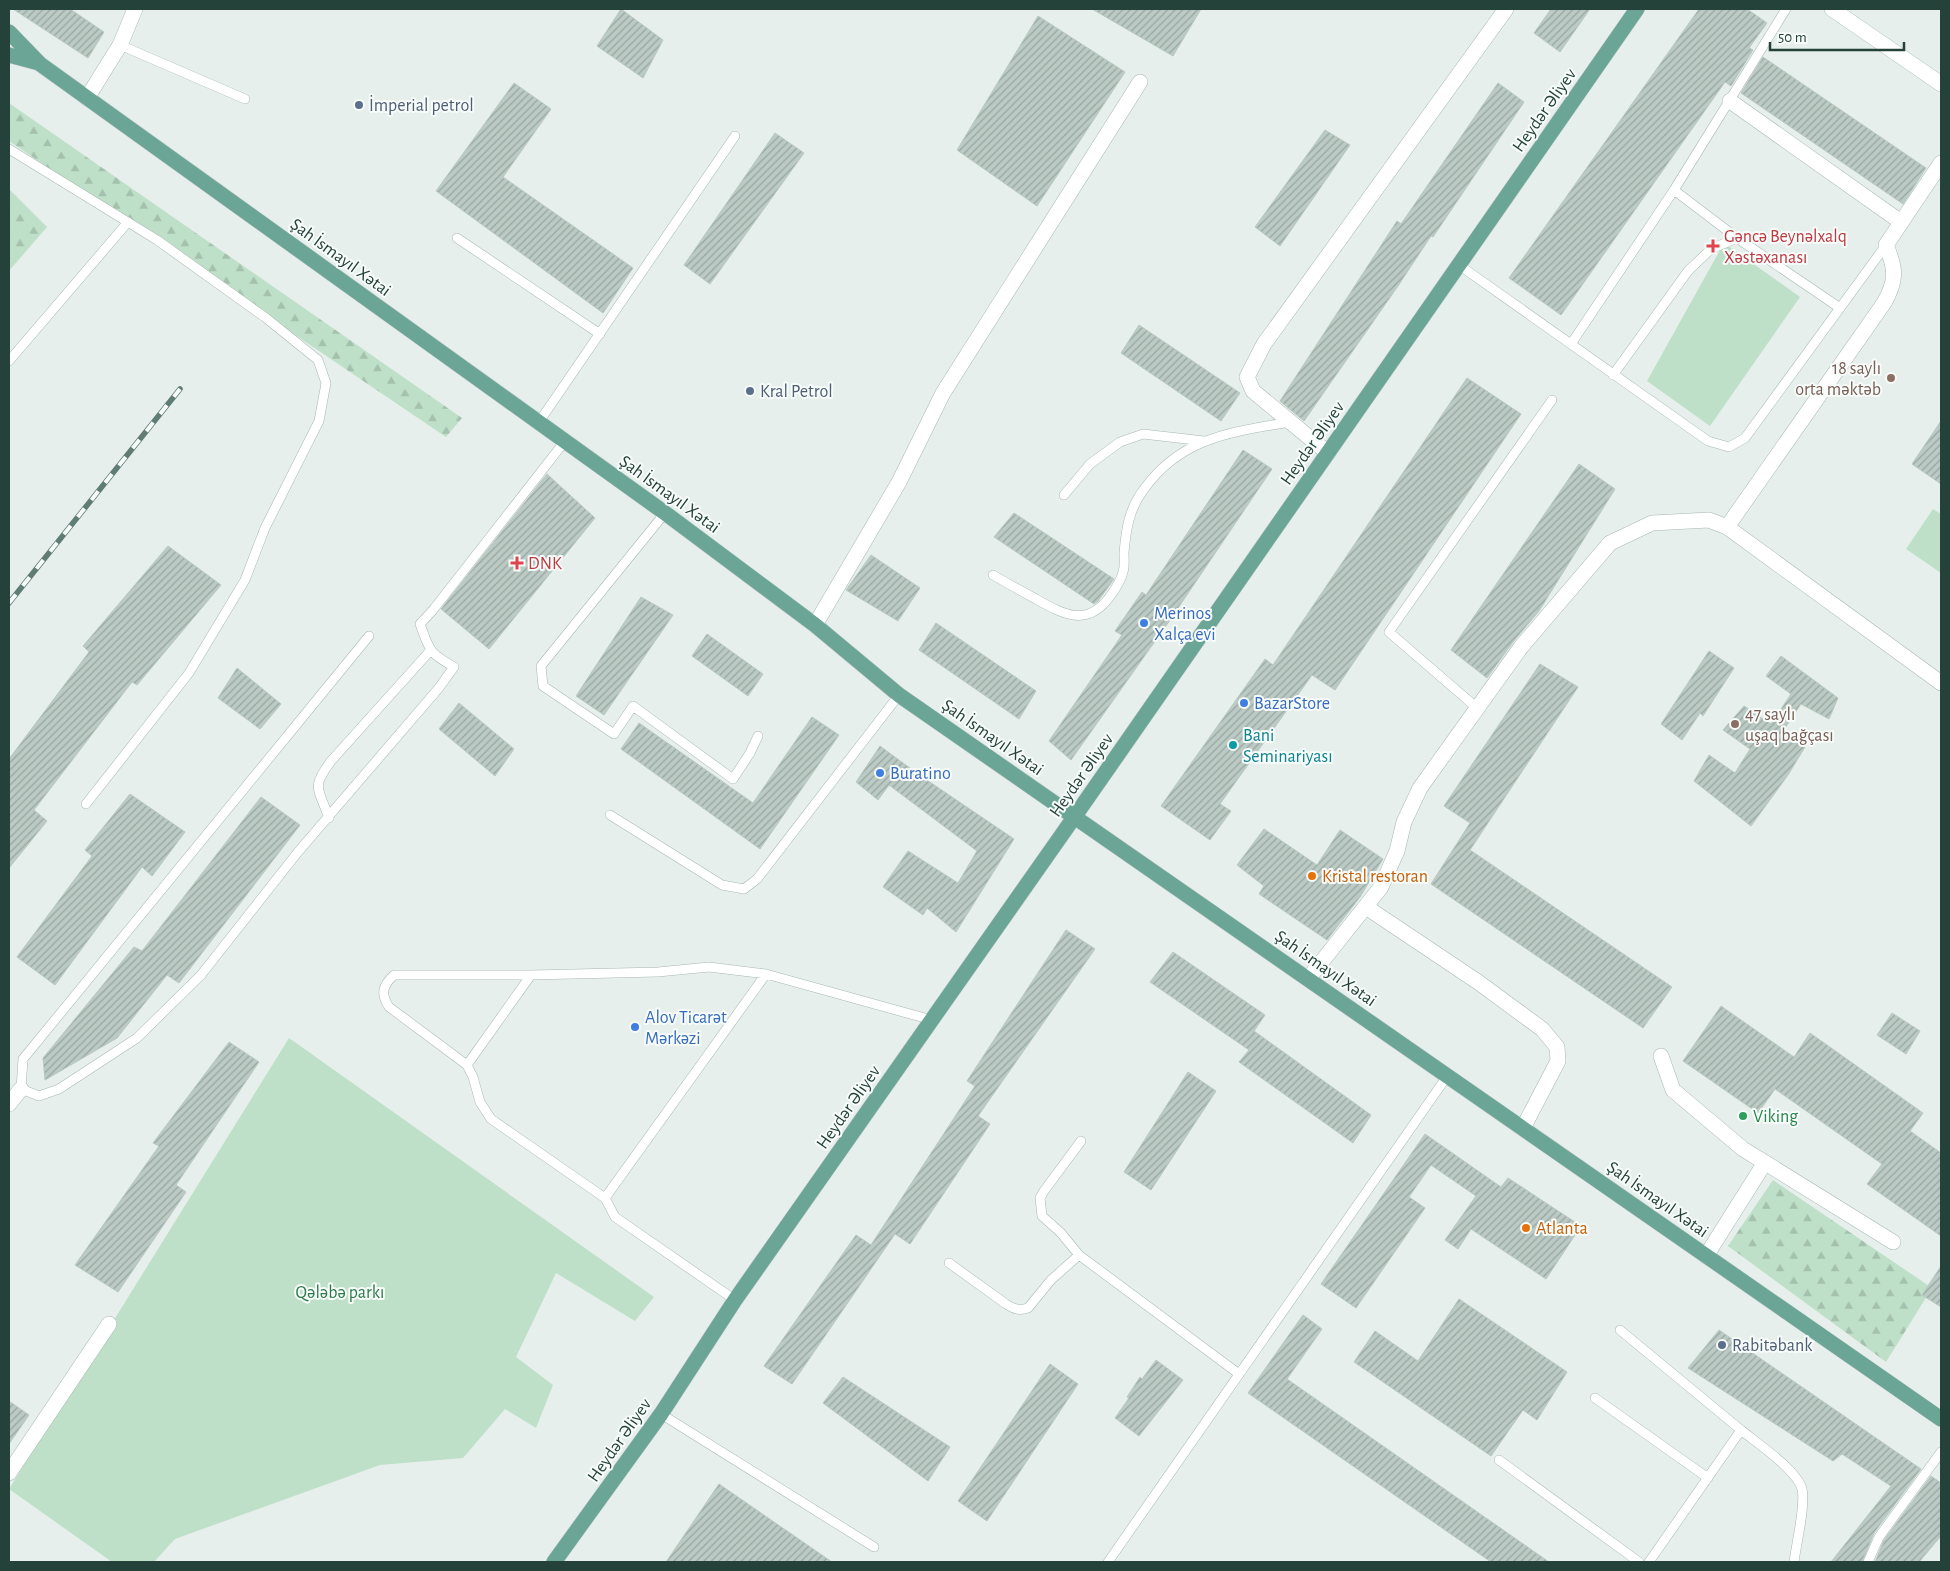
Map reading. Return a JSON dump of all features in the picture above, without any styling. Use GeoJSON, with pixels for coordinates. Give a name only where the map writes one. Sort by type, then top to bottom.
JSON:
{"type":"FeatureCollection","features":[{"type":"Feature","properties":{"kind":"main road","name":"Heydər Əliyev"},"geometry":{"type":"LineString","coordinates":[[554,1562],[660,1414],[735,1300],[1075,816],[1637,9]]}},
{"type":"Feature","properties":{"kind":"main road"},"geometry":{"type":"LineString","coordinates":[[9,32],[40,64]]}},
{"type":"Feature","properties":{"kind":"main road"},"geometry":{"type":"LineString","coordinates":[[9,55],[40,64]]}},
{"type":"Feature","properties":{"kind":"main road","name":"Şah İsmayıl Xətai"},"geometry":{"type":"LineString","coordinates":[[40,64],[665,513],[815,625],[899,695],[1941,1419]]}},
{"type":"Feature","properties":{"kind":"street"},"geometry":{"type":"LineString","coordinates":[[87,98],[120,45],[135,9]]}},
{"type":"Feature","properties":{"kind":"street"},"geometry":{"type":"LineString","coordinates":[[1328,453],[1253,391],[1247,377],[1257,355],[1506,9]]}},
{"type":"Feature","properties":{"kind":"street"},"geometry":{"type":"LineString","coordinates":[[1832,9],[1941,84]]}},
{"type":"Feature","properties":{"kind":"street"},"geometry":{"type":"LineString","coordinates":[[815,625],[899,482],[943,393],[1140,82]]}},
{"type":"Feature","properties":{"kind":"street"},"geometry":{"type":"LineString","coordinates":[[1730,101],[1902,222]]}},
{"type":"Feature","properties":{"kind":"street"},"geometry":{"type":"LineString","coordinates":[[1727,526],[1884,303],[1892,289],[1894,266],[1886,245],[1941,162]]}},
{"type":"Feature","properties":{"kind":"street"},"geometry":{"type":"LineString","coordinates":[[1308,979],[1381,888],[1397,851],[1404,822],[1420,788],[1521,647],[1610,543],[1652,522],[1710,520],[1727,526],[1941,683]]}},
{"type":"Feature","properties":{"kind":"street"},"geometry":{"type":"LineString","coordinates":[[1366,908],[1478,982],[1542,1029],[1557,1047],[1558,1061],[1523,1128]]}},
{"type":"Feature","properties":{"kind":"street"},"geometry":{"type":"LineString","coordinates":[[1661,1056],[1673,1090],[1743,1149],[1764,1164],[1788,1176],[1893,1242]]}},
{"type":"Feature","properties":{"kind":"street"},"geometry":{"type":"LineString","coordinates":[[9,1104],[21,1089]]}},
{"type":"Feature","properties":{"kind":"street"},"geometry":{"type":"LineString","coordinates":[[1706,1256],[1764,1164]]}},
{"type":"Feature","properties":{"kind":"street"},"geometry":{"type":"LineString","coordinates":[[9,1473],[109,1324]]}},
{"type":"Feature","properties":{"kind":"lane"},"geometry":{"type":"LineString","coordinates":[[1571,344],[1674,190],[1786,9]]}},
{"type":"Feature","properties":{"kind":"lane"},"geometry":{"type":"LineString","coordinates":[[120,45],[245,99]]}},
{"type":"Feature","properties":{"kind":"lane"},"geometry":{"type":"LineString","coordinates":[[539,422],[736,136]]}},
{"type":"Feature","properties":{"kind":"lane"},"geometry":{"type":"LineString","coordinates":[[9,149],[157,240],[266,318],[318,360],[326,383],[319,421],[265,528],[245,580],[189,673],[86,804]]}},
{"type":"Feature","properties":{"kind":"lane"},"geometry":{"type":"LineString","coordinates":[[1674,190],[1737,238],[1840,308]]}},
{"type":"Feature","properties":{"kind":"lane"},"geometry":{"type":"LineString","coordinates":[[9,361],[128,222]]}},
{"type":"Feature","properties":{"kind":"lane"},"geometry":{"type":"LineString","coordinates":[[457,238],[600,334]]}},
{"type":"Feature","properties":{"kind":"lane"},"geometry":{"type":"LineString","coordinates":[[1614,375],[1688,271],[1711,250],[1737,238]]}},
{"type":"Feature","properties":{"kind":"lane"},"geometry":{"type":"LineString","coordinates":[[1459,265],[1708,441],[1729,447],[1745,438],[1886,245]]}},
{"type":"Feature","properties":{"kind":"lane"},"geometry":{"type":"LineString","coordinates":[[1478,708],[1389,632],[1552,400]]}},
{"type":"Feature","properties":{"kind":"lane"},"geometry":{"type":"LineString","coordinates":[[993,575],[1060,613],[1074,616],[1096,611],[1118,585],[1123,571],[1127,524],[1132,507],[1144,488],[1167,465],[1187,449],[1204,441],[1227,433],[1290,422]]}},
{"type":"Feature","properties":{"kind":"lane"},"geometry":{"type":"LineString","coordinates":[[1064,495],[1090,464],[1120,442],[1142,434],[1204,441]]}},
{"type":"Feature","properties":{"kind":"lane"},"geometry":{"type":"LineString","coordinates":[[369,636],[23,1059],[21,1089],[39,1096],[58,1089],[137,1038],[201,975],[298,852],[438,689],[454,667],[437,657],[430,650],[420,624],[565,441]]}},
{"type":"Feature","properties":{"kind":"lane"},"geometry":{"type":"LineString","coordinates":[[665,513],[541,666],[543,686],[614,734],[633,706],[733,779],[750,753],[758,736]]}},
{"type":"Feature","properties":{"kind":"lane"},"geometry":{"type":"LineString","coordinates":[[329,818],[317,786],[319,778],[430,650]]}},
{"type":"Feature","properties":{"kind":"lane"},"geometry":{"type":"LineString","coordinates":[[610,815],[722,885],[744,889],[757,879],[899,695]]}},
{"type":"Feature","properties":{"kind":"lane"},"geometry":{"type":"LineString","coordinates":[[735,1300],[615,1217],[605,1198],[491,1119],[480,1102],[473,1077],[467,1065],[389,1007],[383,992],[387,982],[394,975],[531,975],[658,972],[709,967],[766,974],[932,1020]]}},
{"type":"Feature","properties":{"kind":"lane"},"geometry":{"type":"LineString","coordinates":[[605,1198],[766,974]]}},
{"type":"Feature","properties":{"kind":"lane"},"geometry":{"type":"LineString","coordinates":[[467,1065],[531,975]]}},
{"type":"Feature","properties":{"kind":"lane"},"geometry":{"type":"LineString","coordinates":[[1108,1562],[1448,1076]]}},
{"type":"Feature","properties":{"kind":"lane"},"geometry":{"type":"LineString","coordinates":[[1081,1142],[1040,1198],[1042,1216],[1061,1233],[1079,1255],[1239,1374]]}},
{"type":"Feature","properties":{"kind":"lane"},"geometry":{"type":"LineString","coordinates":[[948,1263],[1006,1304],[1016,1310],[1022,1310],[1028,1308],[1051,1280],[1079,1255]]}},
{"type":"Feature","properties":{"kind":"lane"},"geometry":{"type":"LineString","coordinates":[[1620,1330],[1790,1470],[1802,1489],[1802,1507],[1794,1562]]}},
{"type":"Feature","properties":{"kind":"lane"},"geometry":{"type":"LineString","coordinates":[[1595,1398],[1708,1478]]}},
{"type":"Feature","properties":{"kind":"lane"},"geometry":{"type":"LineString","coordinates":[[660,1414],[874,1546]]}},
{"type":"Feature","properties":{"kind":"lane"},"geometry":{"type":"LineString","coordinates":[[1649,1562],[1741,1430]]}},
{"type":"Feature","properties":{"kind":"lane"},"geometry":{"type":"LineString","coordinates":[[1868,1562],[1879,1537],[1941,1452]]}},
{"type":"Feature","properties":{"kind":"lane"},"geometry":{"type":"LineString","coordinates":[[1498,1460],[1639,1562]]}},
{"type":"Feature","properties":{"kind":"green space"},"geometry":{"type":"Polygon","coordinates":[[[9,103],[462,418],[446,437],[9,141],[9,103]]]}},
{"type":"Feature","properties":{"kind":"green space"},"geometry":{"type":"Polygon","coordinates":[[[9,189],[47,227],[9,271],[9,189]]]}},
{"type":"Feature","properties":{"kind":"green space"},"geometry":{"type":"Polygon","coordinates":[[[1724,243],[1800,297],[1710,426],[1647,381],[1724,243]]]}},
{"type":"Feature","properties":{"kind":"green space"},"geometry":{"type":"Polygon","coordinates":[[[1933,509],[1941,514],[1941,573],[1906,549],[1933,509]]]}},
{"type":"Feature","properties":{"kind":"green space","name":"Qələbə parkı"},"geometry":{"type":"Polygon","coordinates":[[[289,1038],[654,1297],[635,1321],[556,1273],[516,1357],[553,1385],[536,1428],[505,1409],[463,1458],[380,1465],[175,1539],[154,1562],[112,1562],[9,1489],[289,1038]]]}},
{"type":"Feature","properties":{"kind":"green space"},"geometry":{"type":"Polygon","coordinates":[[[1773,1180],[1932,1288],[1886,1362],[1728,1246],[1773,1180]]]}},
{"type":"Feature","properties":{"kind":"building"},"geometry":{"type":"Polygon","coordinates":[[[13,9],[70,9],[104,32],[88,58],[13,9]]]}},
{"type":"Feature","properties":{"kind":"building"},"geometry":{"type":"Polygon","coordinates":[[[621,9],[663,40],[643,78],[597,46],[621,9]]]}},
{"type":"Feature","properties":{"kind":"building"},"geometry":{"type":"Polygon","coordinates":[[[1092,9],[1201,9],[1173,56],[1092,9]]]}},
{"type":"Feature","properties":{"kind":"building"},"geometry":{"type":"Polygon","coordinates":[[[1551,9],[1590,9],[1560,52],[1534,33],[1551,9]]]}},
{"type":"Feature","properties":{"kind":"building"},"geometry":{"type":"Polygon","coordinates":[[[1699,9],[1747,9],[1767,23],[1749,48],[1753,50],[1731,86],[1725,82],[1561,315],[1509,278],[1699,9]]]}},
{"type":"Feature","properties":{"kind":"building"},"geometry":{"type":"Polygon","coordinates":[[[1038,16],[1125,72],[1037,206],[957,150],[1038,16]]]}},
{"type":"Feature","properties":{"kind":"building"},"geometry":{"type":"Polygon","coordinates":[[[1763,57],[1926,168],[1903,204],[1741,93],[1763,57]]]}},
{"type":"Feature","properties":{"kind":"building"},"geometry":{"type":"Polygon","coordinates":[[[514,83],[551,109],[503,177],[633,268],[603,313],[436,191],[514,83]]]}},
{"type":"Feature","properties":{"kind":"building"},"geometry":{"type":"Polygon","coordinates":[[[1498,83],[1524,102],[1433,237],[1431,236],[1304,421],[1280,401],[1397,221],[1401,224],[1498,83]]]}},
{"type":"Feature","properties":{"kind":"building"},"geometry":{"type":"Polygon","coordinates":[[[1325,130],[1350,145],[1280,246],[1255,227],[1325,130]]]}},
{"type":"Feature","properties":{"kind":"building"},"geometry":{"type":"Polygon","coordinates":[[[775,133],[804,153],[710,284],[684,265],[775,133]]]}},
{"type":"Feature","properties":{"kind":"building"},"geometry":{"type":"Polygon","coordinates":[[[1139,325],[1240,393],[1221,421],[1121,353],[1139,325]]]}},
{"type":"Feature","properties":{"kind":"building"},"geometry":{"type":"Polygon","coordinates":[[[1467,378],[1521,414],[1335,690],[1312,675],[1220,804],[1231,811],[1210,840],[1161,806],[1265,659],[1273,665],[1467,378]]]}},
{"type":"Feature","properties":{"kind":"building"},"geometry":{"type":"Polygon","coordinates":[[[1941,421],[1941,484],[1912,464],[1941,421]]]}},
{"type":"Feature","properties":{"kind":"building"},"geometry":{"type":"Polygon","coordinates":[[[1243,450],[1272,469],[1170,620],[1071,760],[1049,741],[1122,635],[1115,631],[1142,592],[1146,595],[1243,450]]]}},
{"type":"Feature","properties":{"kind":"building"},"geometry":{"type":"Polygon","coordinates":[[[1579,464],[1615,489],[1539,611],[1513,642],[1487,678],[1451,650],[1579,464]]]}},
{"type":"Feature","properties":{"kind":"building","name":"DNK"},"geometry":{"type":"Polygon","coordinates":[[[547,474],[595,518],[489,649],[441,609],[547,474]]]}},
{"type":"Feature","properties":{"kind":"building"},"geometry":{"type":"Polygon","coordinates":[[[1014,513],[1114,579],[1098,601],[1094,604],[994,537],[1014,513]]]}},
{"type":"Feature","properties":{"kind":"building"},"geometry":{"type":"Polygon","coordinates":[[[168,546],[221,585],[137,685],[132,682],[34,810],[47,821],[9,868],[9,759],[89,652],[83,646],[168,546]]]}},
{"type":"Feature","properties":{"kind":"building"},"geometry":{"type":"Polygon","coordinates":[[[871,555],[920,588],[898,621],[846,590],[871,555]]]}},
{"type":"Feature","properties":{"kind":"building"},"geometry":{"type":"Polygon","coordinates":[[[641,597],[673,615],[604,715],[576,696],[641,597]]]}},
{"type":"Feature","properties":{"kind":"building"},"geometry":{"type":"Polygon","coordinates":[[[936,623],[1036,691],[1019,719],[919,650],[936,623]]]}},
{"type":"Feature","properties":{"kind":"building"},"geometry":{"type":"Polygon","coordinates":[[[707,634],[763,674],[748,696],[692,656],[707,634]]]}},
{"type":"Feature","properties":{"kind":"building"},"geometry":{"type":"Polygon","coordinates":[[[1709,651],[1734,668],[1703,716],[1700,713],[1682,740],[1661,724],[1709,651]]]}},
{"type":"Feature","properties":{"kind":"building"},"geometry":{"type":"Polygon","coordinates":[[[1781,656],[1838,698],[1829,719],[1801,704],[1783,731],[1805,747],[1788,775],[1751,826],[1694,781],[1709,755],[1735,773],[1750,749],[1723,730],[1744,706],[1771,724],[1791,694],[1766,676],[1781,656]]]}},
{"type":"Feature","properties":{"kind":"building"},"geometry":{"type":"Polygon","coordinates":[[[1540,664],[1578,687],[1470,850],[1672,987],[1643,1028],[1431,884],[1470,823],[1444,806],[1540,664]]]}},
{"type":"Feature","properties":{"kind":"building"},"geometry":{"type":"Polygon","coordinates":[[[237,668],[281,704],[260,729],[218,698],[237,668]]]}},
{"type":"Feature","properties":{"kind":"building"},"geometry":{"type":"Polygon","coordinates":[[[459,703],[514,749],[495,776],[439,729],[459,703]]]}},
{"type":"Feature","properties":{"kind":"building"},"geometry":{"type":"Polygon","coordinates":[[[812,717],[839,735],[760,849],[621,749],[639,723],[753,803],[812,717]]]}},
{"type":"Feature","properties":{"kind":"building"},"geometry":{"type":"Polygon","coordinates":[[[880,746],[1014,839],[956,932],[927,908],[923,915],[883,887],[908,851],[958,883],[977,851],[889,785],[878,800],[856,782],[880,746]]]}},
{"type":"Feature","properties":{"kind":"building"},"geometry":{"type":"Polygon","coordinates":[[[130,794],[185,832],[152,876],[142,867],[55,985],[17,957],[92,856],[85,850],[130,794]]]}},
{"type":"Feature","properties":{"kind":"building"},"geometry":{"type":"Polygon","coordinates":[[[261,797],[300,825],[179,983],[167,975],[117,1038],[45,1080],[43,1058],[134,947],[142,951],[261,797]]]}},
{"type":"Feature","properties":{"kind":"building","name":"Kristal restoran"},"geometry":{"type":"Polygon","coordinates":[[[1264,829],[1317,865],[1340,830],[1383,859],[1360,897],[1327,940],[1259,894],[1264,886],[1237,865],[1264,829]]]}},
{"type":"Feature","properties":{"kind":"building"},"geometry":{"type":"Polygon","coordinates":[[[1066,930],[1095,949],[978,1116],[990,1124],[910,1244],[895,1234],[792,1384],[764,1366],[856,1235],[871,1245],[975,1086],[967,1081],[1066,930]]]}},
{"type":"Feature","properties":{"kind":"building"},"geometry":{"type":"Polygon","coordinates":[[[1173,952],[1265,1015],[1254,1031],[1371,1115],[1353,1143],[1239,1062],[1249,1050],[1150,982],[1173,952]]]}},
{"type":"Feature","properties":{"kind":"building"},"geometry":{"type":"Polygon","coordinates":[[[1721,1006],[1794,1057],[1810,1033],[1923,1113],[1910,1131],[1941,1153],[1941,1236],[1867,1184],[1882,1164],[1775,1089],[1758,1113],[1683,1061],[1721,1006]]]}},
{"type":"Feature","properties":{"kind":"building"},"geometry":{"type":"Polygon","coordinates":[[[1892,1013],[1920,1031],[1906,1054],[1877,1035],[1892,1013]]]}},
{"type":"Feature","properties":{"kind":"building"},"geometry":{"type":"Polygon","coordinates":[[[229,1042],[259,1062],[176,1185],[186,1192],[118,1292],[75,1265],[159,1146],[153,1143],[229,1042]]]}},
{"type":"Feature","properties":{"kind":"building"},"geometry":{"type":"Polygon","coordinates":[[[1188,1072],[1216,1091],[1151,1190],[1124,1172],[1188,1072]]]}},
{"type":"Feature","properties":{"kind":"building"},"geometry":{"type":"Polygon","coordinates":[[[1425,1134],[1501,1187],[1508,1178],[1581,1226],[1546,1279],[1471,1229],[1458,1249],[1445,1240],[1476,1196],[1431,1165],[1409,1197],[1425,1208],[1356,1308],[1321,1284],[1425,1134]]]}},
{"type":"Feature","properties":{"kind":"building"},"geometry":{"type":"Polygon","coordinates":[[[1941,1266],[1941,1307],[1922,1295],[1941,1266]]]}},
{"type":"Feature","properties":{"kind":"building"},"geometry":{"type":"Polygon","coordinates":[[[1459,1299],[1567,1372],[1537,1420],[1523,1410],[1491,1456],[1354,1362],[1375,1331],[1418,1361],[1459,1299]]]}},
{"type":"Feature","properties":{"kind":"building"},"geometry":{"type":"Polygon","coordinates":[[[1303,1315],[1322,1329],[1287,1379],[1549,1562],[1491,1562],[1248,1393],[1303,1315]]]}},
{"type":"Feature","properties":{"kind":"building"},"geometry":{"type":"Polygon","coordinates":[[[1719,1330],[1921,1469],[1874,1533],[1862,1562],[1831,1562],[1891,1486],[1842,1454],[1833,1461],[1688,1368],[1719,1330]]]}},
{"type":"Feature","properties":{"kind":"building"},"geometry":{"type":"Polygon","coordinates":[[[1156,1360],[1183,1380],[1139,1436],[1115,1418],[1129,1398],[1127,1397],[1140,1377],[1142,1379],[1156,1360]]]}},
{"type":"Feature","properties":{"kind":"building"},"geometry":{"type":"Polygon","coordinates":[[[1050,1364],[1078,1384],[987,1521],[958,1501],[1050,1364]]]}},
{"type":"Feature","properties":{"kind":"building"},"geometry":{"type":"Polygon","coordinates":[[[843,1377],[950,1447],[928,1481],[823,1403],[843,1377]]]}},
{"type":"Feature","properties":{"kind":"building"},"geometry":{"type":"Polygon","coordinates":[[[9,1401],[29,1415],[9,1444],[9,1401]]]}},
{"type":"Feature","properties":{"kind":"building"},"geometry":{"type":"Polygon","coordinates":[[[1931,1476],[1941,1483],[1941,1536],[1919,1562],[1875,1562],[1884,1540],[1931,1476]]]}},
{"type":"Feature","properties":{"kind":"building"},"geometry":{"type":"Polygon","coordinates":[[[719,1484],[832,1562],[666,1562],[719,1484]]]}},
{"type":"Feature","properties":{"kind":"railway"},"geometry":{"type":"LineString","coordinates":[[9,603],[180,389]]}},
{"type":"Feature","properties":{"kind":"place","name":"İmperial petrol"},"geometry":{"type":"Point","coordinates":[359,105]}},
{"type":"Feature","properties":{"kind":"place","name":"Gəncə Beynəlxalq Xəstəxanası"},"geometry":{"type":"Point","coordinates":[1713,246]}},
{"type":"Feature","properties":{"kind":"place","name":"18 saylı orta məktəb"},"geometry":{"type":"Point","coordinates":[1891,378]}},
{"type":"Feature","properties":{"kind":"place","name":"Kral Petrol"},"geometry":{"type":"Point","coordinates":[750,391]}},
{"type":"Feature","properties":{"kind":"place","name":"DNK"},"geometry":{"type":"Point","coordinates":[517,563]}},
{"type":"Feature","properties":{"kind":"place","name":"Merinos Xalça evi"},"geometry":{"type":"Point","coordinates":[1144,623]}},
{"type":"Feature","properties":{"kind":"place","name":"BazarStore"},"geometry":{"type":"Point","coordinates":[1244,703]}},
{"type":"Feature","properties":{"kind":"place","name":"47 saylı uşaq bağçası"},"geometry":{"type":"Point","coordinates":[1735,724]}},
{"type":"Feature","properties":{"kind":"place","name":"Bani Seminariyası"},"geometry":{"type":"Point","coordinates":[1233,745]}},
{"type":"Feature","properties":{"kind":"place","name":"Buratino"},"geometry":{"type":"Point","coordinates":[880,773]}},
{"type":"Feature","properties":{"kind":"place","name":"Kristal restoran"},"geometry":{"type":"Point","coordinates":[1312,876]}},
{"type":"Feature","properties":{"kind":"place","name":"Alov Ticarət Mərkəzi"},"geometry":{"type":"Point","coordinates":[635,1027]}},
{"type":"Feature","properties":{"kind":"place","name":"Viking"},"geometry":{"type":"Point","coordinates":[1743,1116]}},
{"type":"Feature","properties":{"kind":"place","name":"Atlanta"},"geometry":{"type":"Point","coordinates":[1526,1228]}},
{"type":"Feature","properties":{"kind":"place","name":"Rabitəbank"},"geometry":{"type":"Point","coordinates":[1722,1345]}}]}
